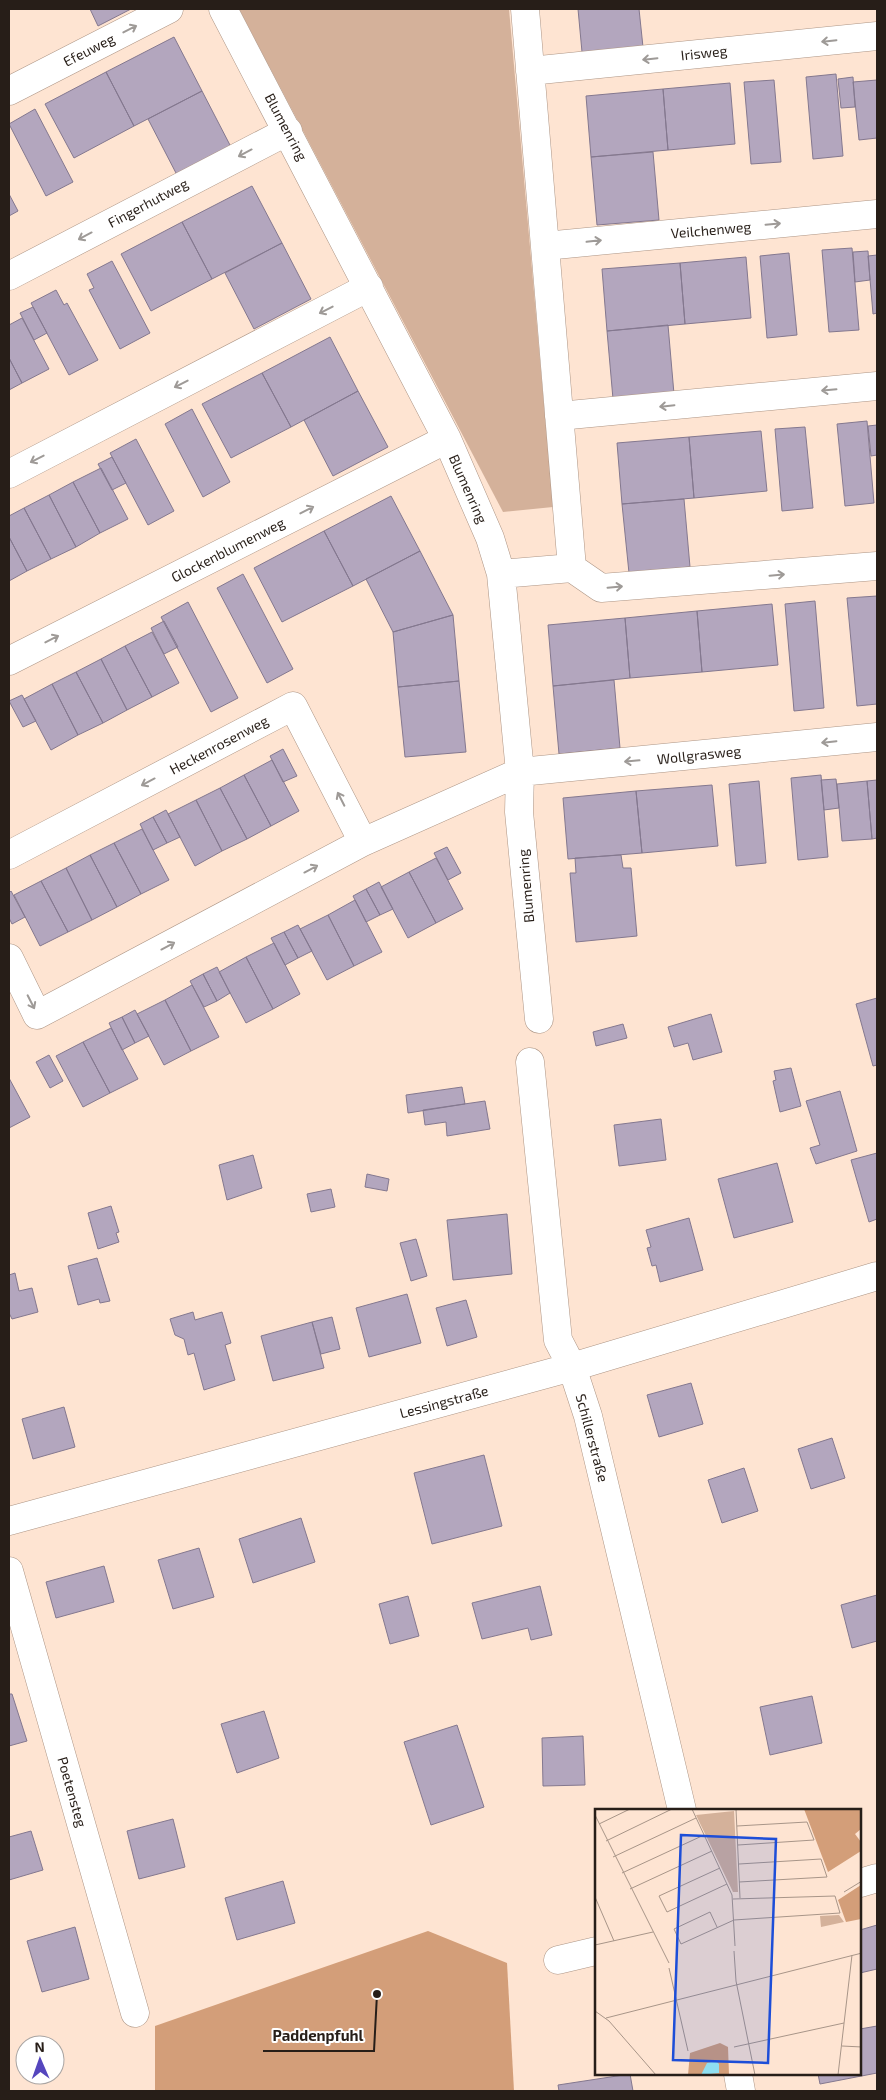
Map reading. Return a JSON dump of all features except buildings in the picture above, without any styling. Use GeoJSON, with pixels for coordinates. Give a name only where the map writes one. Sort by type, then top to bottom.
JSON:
{"type":"FeatureCollection","features":[{"type":"Feature","properties":{"kind":"street","name":"Efeuweg"},"geometry":{"type":"LineString","coordinates":[[9,91],[169,9]]}},
{"type":"Feature","properties":{"kind":"street","name":"Blumenring"},"geometry":{"type":"LineString","coordinates":[[224,9],[447,439],[490,538],[501,574],[520,772],[519,812],[539,1019]]}},
{"type":"Feature","properties":{"kind":"street"},"geometry":{"type":"LineString","coordinates":[[525,9],[572,568]]}},
{"type":"Feature","properties":{"kind":"street","name":"Irisweg"},"geometry":{"type":"LineString","coordinates":[[530,70],[877,36]]}},
{"type":"Feature","properties":{"kind":"street","name":"Fingerhutweg"},"geometry":{"type":"LineString","coordinates":[[9,276],[288,130]]}},
{"type":"Feature","properties":{"kind":"street","name":"Veilchenweg"},"geometry":{"type":"LineString","coordinates":[[545,246],[877,214]]}},
{"type":"Feature","properties":{"kind":"street"},"geometry":{"type":"LineString","coordinates":[[9,474],[369,287]]}},
{"type":"Feature","properties":{"kind":"street"},"geometry":{"type":"LineString","coordinates":[[559,416],[877,386]]}},
{"type":"Feature","properties":{"kind":"street","name":"Glockenblumenweg"},"geometry":{"type":"LineString","coordinates":[[9,661],[447,439]]}},
{"type":"Feature","properties":{"kind":"street"},"geometry":{"type":"LineString","coordinates":[[501,574],[572,568],[601,588],[877,566]]}},
{"type":"Feature","properties":{"kind":"street","name":"Heckenrosenweg"},"geometry":{"type":"LineString","coordinates":[[9,855],[293,706],[363,842]]}},
{"type":"Feature","properties":{"kind":"street","name":"Wollgrasweg"},"geometry":{"type":"LineString","coordinates":[[520,772],[877,737]]}},
{"type":"Feature","properties":{"kind":"street"},"geometry":{"type":"LineString","coordinates":[[9,958],[37,1015],[363,842],[520,772]]}},
{"type":"Feature","properties":{"kind":"street","name":"Schillerstraße"},"geometry":{"type":"LineString","coordinates":[[530,1062],[558,1340],[572,1367],[590,1426],[682,1809]]}},
{"type":"Feature","properties":{"kind":"street","name":"Lessingstraße"},"geometry":{"type":"LineString","coordinates":[[9,1521],[572,1367],[877,1276]]}},
{"type":"Feature","properties":{"kind":"street","name":"Poetensteg"},"geometry":{"type":"LineString","coordinates":[[9,1571],[135,2013]]}},
{"type":"Feature","properties":{"kind":"street"},"geometry":{"type":"LineString","coordinates":[[861,1883],[877,1878]]}},
{"type":"Feature","properties":{"kind":"street"},"geometry":{"type":"LineString","coordinates":[[558,1960],[595,1951]]}},
{"type":"Feature","properties":{"kind":"street"},"geometry":{"type":"LineString","coordinates":[[738,2075],[741,2091]]}},
{"type":"Feature","properties":{"kind":"shaded area"},"geometry":{"type":"Polygon","coordinates":[[[239,9],[509,9],[553,507],[503,512],[239,9]]]}},
{"type":"Feature","properties":{"kind":"shaded area"},"geometry":{"type":"Polygon","coordinates":[[[428,1931],[507,1963],[514,2091],[155,2091],[155,2026],[428,1931]]]}},
{"type":"Feature","properties":{"kind":"place","name":"Paddenpfuhl"},"geometry":{"type":"Point","coordinates":[377,1994]}}]}
